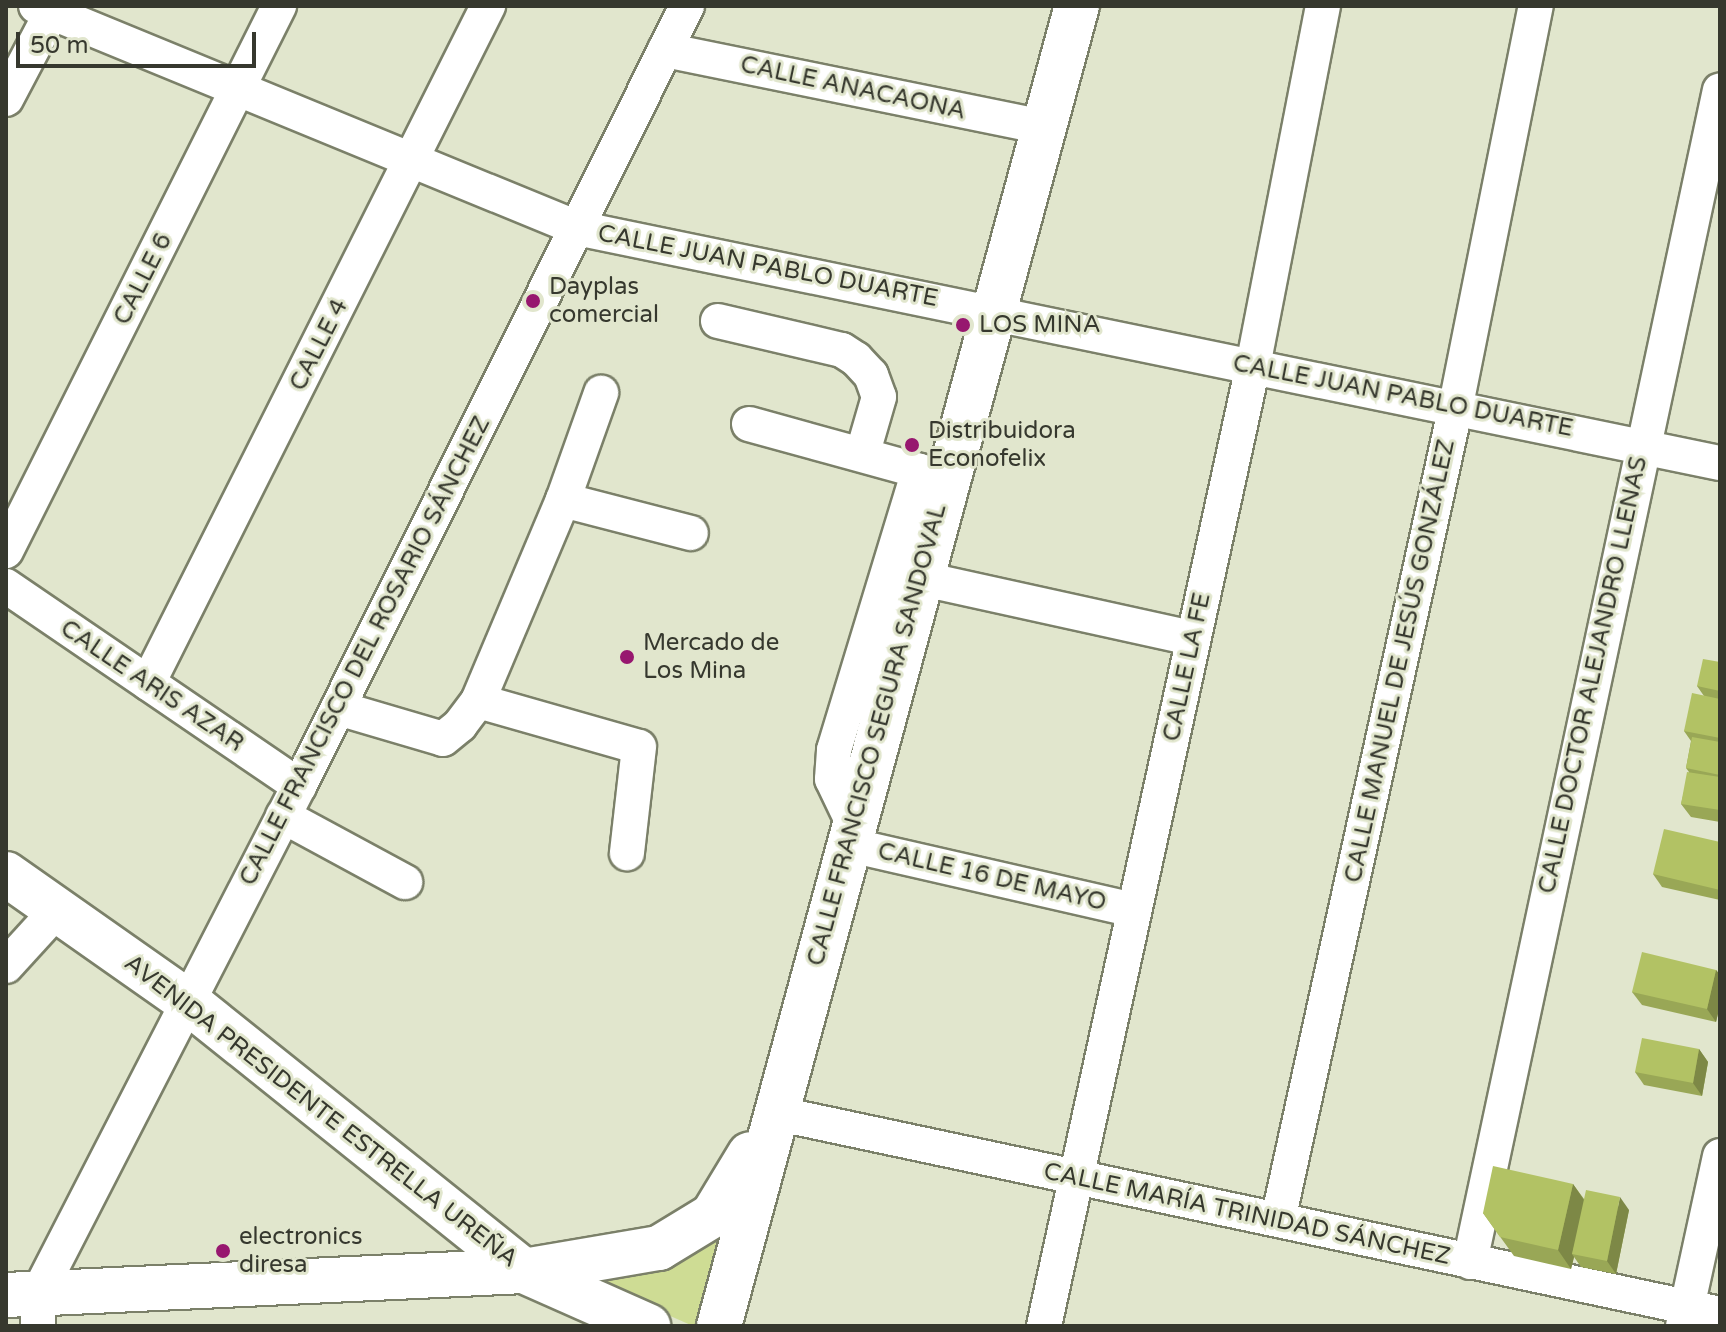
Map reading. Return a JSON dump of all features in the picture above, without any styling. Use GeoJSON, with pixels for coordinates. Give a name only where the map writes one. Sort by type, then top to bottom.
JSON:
{"type":"FeatureCollection","features":[{"type":"Feature","properties":{"kind":"main road","name":"CALLE FRANCISCO SEGURA SANDOVAL"},"geometry":{"type":"LineString","coordinates":[[719,1326],[919,578],[932,474],[991,309],[1077,6]]}},
{"type":"Feature","properties":{"kind":"main road","name":"AVENIDA PRESIDENTE ESTRELLA UREÑA"},"geometry":{"type":"LineString","coordinates":[[6,874],[187,1001],[524,1271],[648,1326]]}},
{"type":"Feature","properties":{"kind":"main road"},"geometry":{"type":"LineString","coordinates":[[27,1305],[524,1271],[659,1248],[713,1215],[775,1113]]}},
{"type":"Feature","properties":{"kind":"main road"},"geometry":{"type":"LineString","coordinates":[[524,1271],[600,1326]]}},
{"type":"Feature","properties":{"kind":"street","name":"CALLE 6"},"geometry":{"type":"LineString","coordinates":[[6,551],[279,6]]}},
{"type":"Feature","properties":{"kind":"street","name":"CALLE 4"},"geometry":{"type":"LineString","coordinates":[[148,683],[488,6]]}},
{"type":"Feature","properties":{"kind":"street","name":"CALLE FRANCISCO DEL ROSARIO SÁNCHEZ"},"geometry":{"type":"LineString","coordinates":[[27,1305],[299,786],[687,6]]}},
{"type":"Feature","properties":{"kind":"street","name":"CALLE LA FE"},"geometry":{"type":"LineString","coordinates":[[1044,1326],[1073,1177],[1253,366],[1323,6]]}},
{"type":"Feature","properties":{"kind":"street","name":"CALLE MANUEL DE JESÚS GONZÁLEZ"},"geometry":{"type":"LineString","coordinates":[[1278,1220],[1455,410],[1536,6]]}},
{"type":"Feature","properties":{"kind":"street","name":"CALLE JUAN PABLO DUARTE"},"geometry":{"type":"LineString","coordinates":[[48,8],[238,90],[577,228],[991,309],[1455,410],[1641,443],[1720,463]]}},
{"type":"Feature","properties":{"kind":"street"},"geometry":{"type":"LineString","coordinates":[[6,99],[48,8]]}},
{"type":"Feature","properties":{"kind":"street","name":"CALLE ANACAONA"},"geometry":{"type":"LineString","coordinates":[[665,50],[1042,127]]}},
{"type":"Feature","properties":{"kind":"street","name":"CALLE DOCTOR ALEJANDRO LLENAS"},"geometry":{"type":"LineString","coordinates":[[1470,1262],[1641,443],[1720,90]]}},
{"type":"Feature","properties":{"kind":"street"},"geometry":{"type":"LineString","coordinates":[[718,321],[842,350],[856,359],[871,375],[879,397],[863,452]]}},
{"type":"Feature","properties":{"kind":"street"},"geometry":{"type":"LineString","coordinates":[[338,708],[443,739],[478,701],[563,500],[601,393]]}},
{"type":"Feature","properties":{"kind":"street"},"geometry":{"type":"LineString","coordinates":[[749,424],[863,452],[932,474],[834,750],[832,779],[852,836]]}},
{"type":"Feature","properties":{"kind":"street"},"geometry":{"type":"LineString","coordinates":[[563,500],[691,533]]}},
{"type":"Feature","properties":{"kind":"street"},"geometry":{"type":"LineString","coordinates":[[919,578],[1193,638]]}},
{"type":"Feature","properties":{"kind":"street","name":"CALLE ARIS AZAR"},"geometry":{"type":"LineString","coordinates":[[6,586],[299,786]]}},
{"type":"Feature","properties":{"kind":"street"},"geometry":{"type":"LineString","coordinates":[[478,701],[639,747],[627,853]]}},
{"type":"Feature","properties":{"kind":"street"},"geometry":{"type":"LineString","coordinates":[[283,816],[405,882]]}},
{"type":"Feature","properties":{"kind":"street","name":"CALLE 16 DE MAYO"},"geometry":{"type":"LineString","coordinates":[[852,836],[1134,910]]}},
{"type":"Feature","properties":{"kind":"street"},"geometry":{"type":"LineString","coordinates":[[6,966],[58,909]]}},
{"type":"Feature","properties":{"kind":"street","name":"CALLE MARÍA TRINIDAD SÁNCHEZ"},"geometry":{"type":"LineString","coordinates":[[775,1113],[1470,1262],[1697,1316]]}},
{"type":"Feature","properties":{"kind":"street"},"geometry":{"type":"LineString","coordinates":[[1697,1316],[1720,1156]]}},
{"type":"Feature","properties":{"kind":"green space"},"geometry":{"type":"Polygon","coordinates":[[[741,1194],[705,1326],[693,1326],[593,1282],[664,1265],[741,1194]]]}},
{"type":"Feature","properties":{"kind":"building"},"geometry":{"type":"Polygon","coordinates":[[[1703,659],[1720,662],[1720,691],[1697,686],[1703,659]]]}},
{"type":"Feature","properties":{"kind":"building"},"geometry":{"type":"Polygon","coordinates":[[[1692,693],[1720,699],[1720,738],[1684,731],[1692,693]]]}},
{"type":"Feature","properties":{"kind":"building"},"geometry":{"type":"Polygon","coordinates":[[[1692,737],[1720,742],[1720,775],[1686,768],[1692,737]]]}},
{"type":"Feature","properties":{"kind":"building"},"geometry":{"type":"Polygon","coordinates":[[[1687,772],[1720,777],[1720,810],[1681,804],[1687,772]]]}},
{"type":"Feature","properties":{"kind":"building"},"geometry":{"type":"Polygon","coordinates":[[[1664,829],[1720,842],[1720,890],[1653,874],[1664,829]]]}},
{"type":"Feature","properties":{"kind":"building"},"geometry":{"type":"Polygon","coordinates":[[[1642,952],[1716,970],[1707,1009],[1632,992],[1642,952]]]}},
{"type":"Feature","properties":{"kind":"building"},"geometry":{"type":"Polygon","coordinates":[[[1642,1038],[1699,1049],[1693,1083],[1635,1072],[1642,1038]]]}},
{"type":"Feature","properties":{"kind":"building"},"geometry":{"type":"Polygon","coordinates":[[[1493,1166],[1573,1184],[1558,1250],[1500,1237],[1483,1213],[1493,1166]]]}},
{"type":"Feature","properties":{"kind":"building"},"geometry":{"type":"Polygon","coordinates":[[[1586,1190],[1620,1197],[1607,1261],[1572,1254],[1586,1190]]]}},
{"type":"Feature","properties":{"kind":"place","name":"Dayplas comercial"},"geometry":{"type":"Point","coordinates":[533,301]}},
{"type":"Feature","properties":{"kind":"place","name":"LOS MINA"},"geometry":{"type":"Point","coordinates":[963,325]}},
{"type":"Feature","properties":{"kind":"place","name":"Distribuidora Econofelix"},"geometry":{"type":"Point","coordinates":[912,445]}},
{"type":"Feature","properties":{"kind":"place","name":"Mercado de Los Mina"},"geometry":{"type":"Point","coordinates":[627,657]}},
{"type":"Feature","properties":{"kind":"place","name":"electronics diresa"},"geometry":{"type":"Point","coordinates":[223,1251]}}]}
